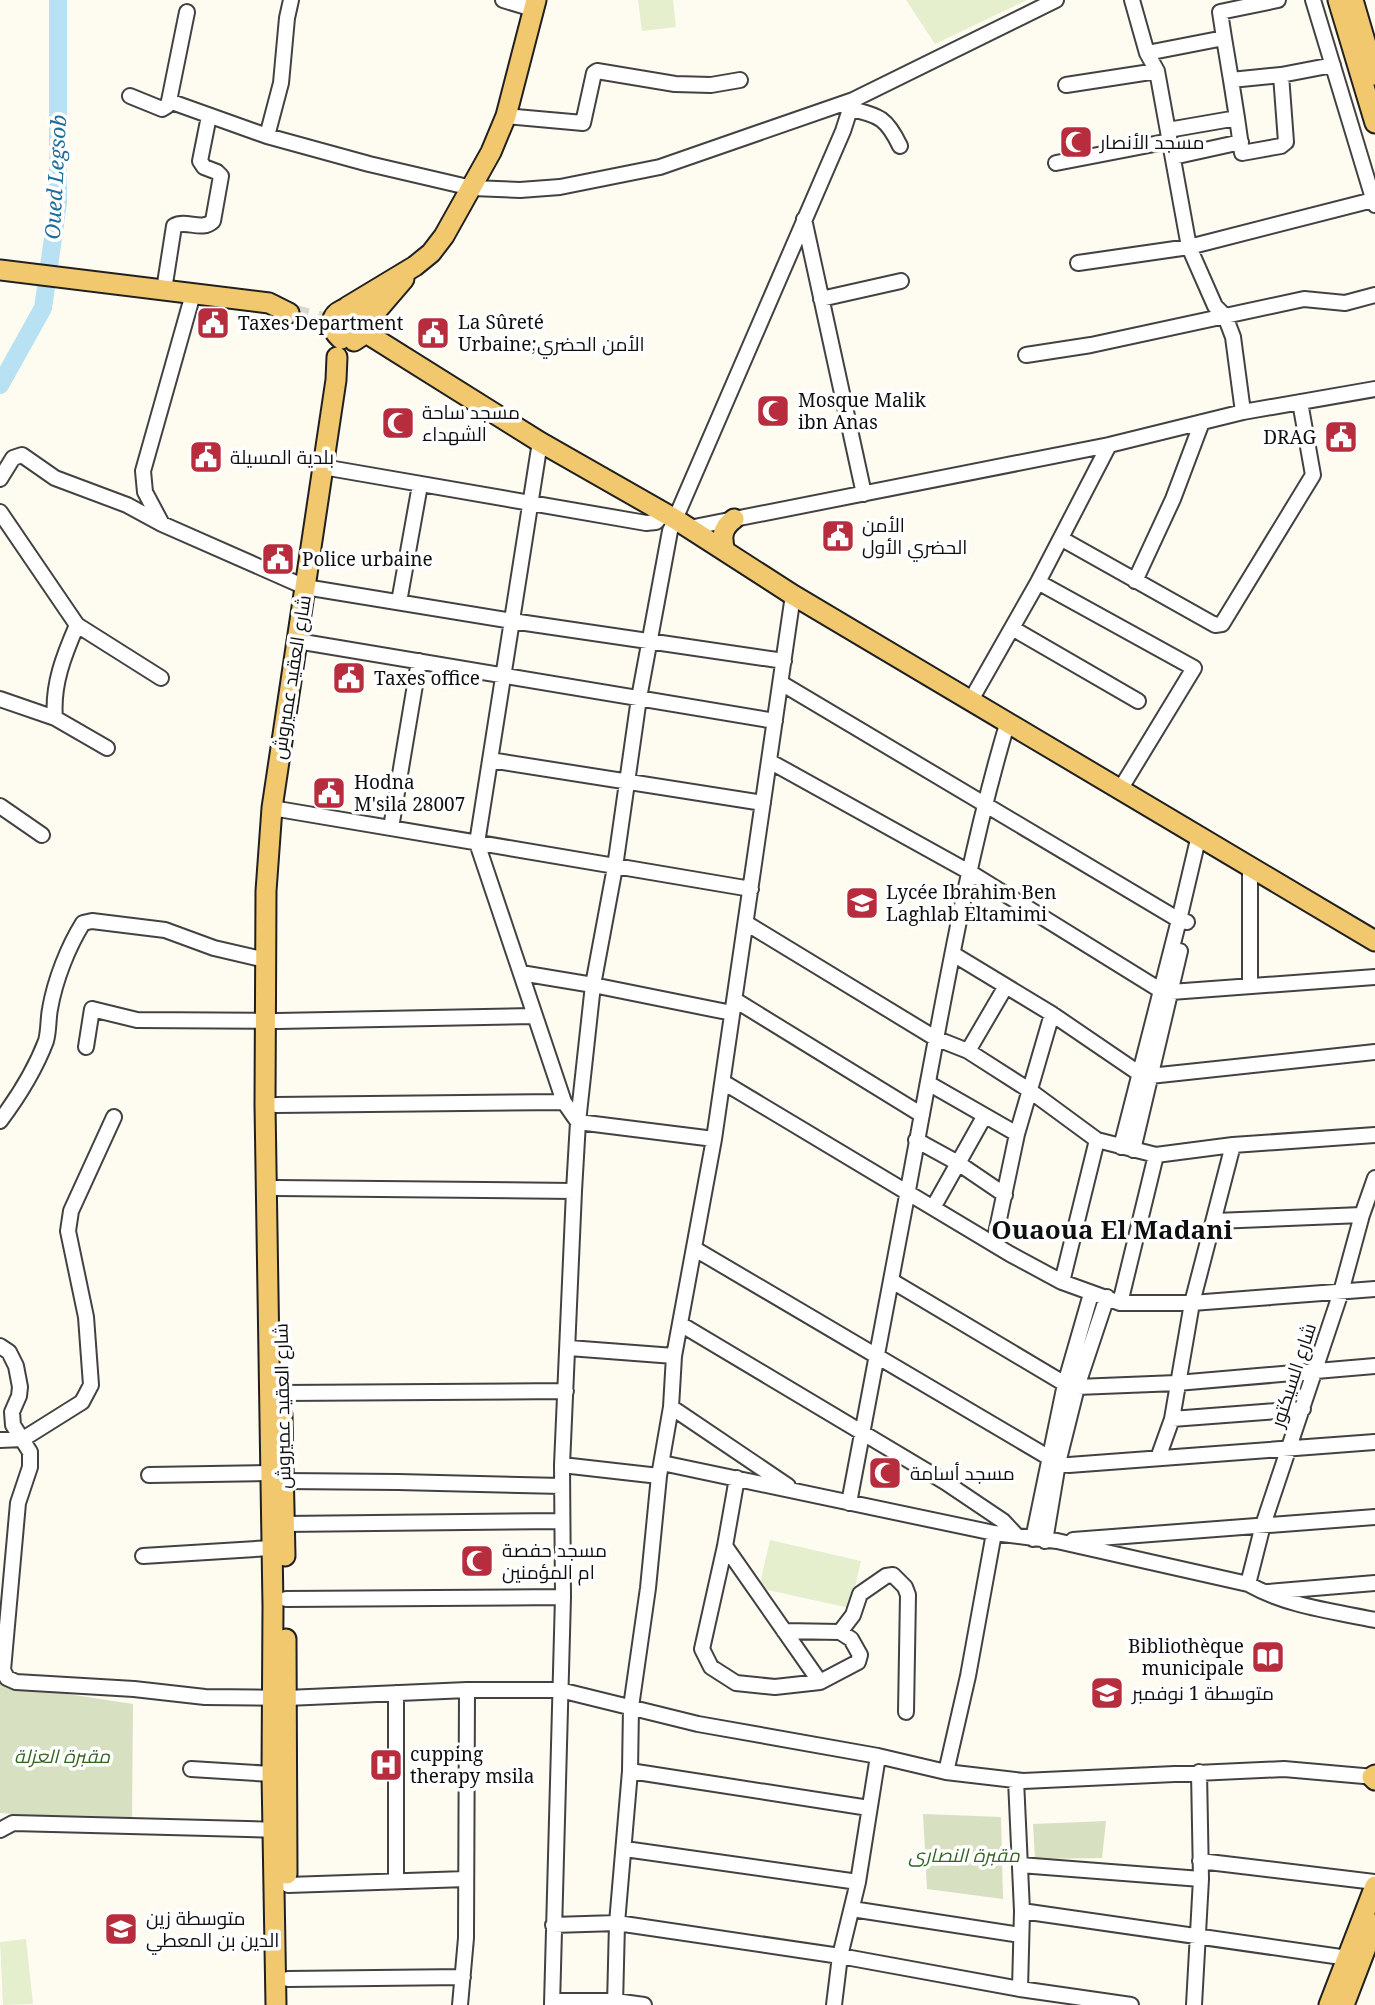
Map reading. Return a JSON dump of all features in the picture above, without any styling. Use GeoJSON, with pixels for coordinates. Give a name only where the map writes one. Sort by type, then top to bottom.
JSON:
{"type":"FeatureCollection","features":[{"type":"Feature","properties":{"kind":"main road"},"geometry":{"type":"LineString","coordinates":[[1338,0],[1375,123]]}},
{"type":"Feature","properties":{"kind":"main road"},"geometry":{"type":"LineString","coordinates":[[1353,0],[1375,75]]}},
{"type":"Feature","properties":{"kind":"main road"},"geometry":{"type":"LineString","coordinates":[[336,380],[345,330],[431,253],[472,188],[506,117],[535,4]]}},
{"type":"Feature","properties":{"kind":"main road"},"geometry":{"type":"LineString","coordinates":[[3,270],[286,307]]}},
{"type":"Feature","properties":{"kind":"main road"},"geometry":{"type":"LineString","coordinates":[[345,330],[676,520],[793,595],[1375,941]]}},
{"type":"Feature","properties":{"kind":"main road","name":"شارع العقيد عميروش"},"geometry":{"type":"LineString","coordinates":[[276,2005],[280,1698],[271,1548],[282,1394],[276,1105],[266,960],[265,891],[272,808],[345,330]]}},
{"type":"Feature","properties":{"kind":"main road"},"geometry":{"type":"LineString","coordinates":[[725,551],[723,531],[733,519]]}},
{"type":"Feature","properties":{"kind":"main road","name":"شارع العقيد عميروش"},"geometry":{"type":"LineString","coordinates":[[272,808],[278,856],[271,1021],[277,1477],[284,1524],[286,1599],[272,1774],[288,1885],[288,2005]]}},
{"type":"Feature","properties":{"kind":"main road"},"geometry":{"type":"LineString","coordinates":[[1344,2005],[1368,1936],[1375,1884]]}},
{"type":"Feature","properties":{"kind":"main road"},"geometry":{"type":"LineString","coordinates":[[1328,2005],[1348,1958],[1368,1936]]}},
{"type":"Feature","properties":{"kind":"street"},"geometry":{"type":"LineString","coordinates":[[267,136],[281,83],[291,0]]}},
{"type":"Feature","properties":{"kind":"street"},"geometry":{"type":"LineString","coordinates":[[503,0],[535,4]]}},
{"type":"Feature","properties":{"kind":"street"},"geometry":{"type":"LineString","coordinates":[[1132,0],[1147,53],[1157,71],[1189,247],[1215,306],[1224,316],[1233,337],[1243,412]]}},
{"type":"Feature","properties":{"kind":"street"},"geometry":{"type":"LineString","coordinates":[[1278,0],[1220,12],[1242,153],[1282,146],[1286,142],[1281,75]]}},
{"type":"Feature","properties":{"kind":"street"},"geometry":{"type":"LineString","coordinates":[[1078,263],[1189,247],[1374,203],[1313,0]]}},
{"type":"Feature","properties":{"kind":"street"},"geometry":{"type":"LineString","coordinates":[[169,101],[267,136],[472,188],[520,190],[560,187],[660,167],[852,104],[1052,1]]}},
{"type":"Feature","properties":{"kind":"street"},"geometry":{"type":"LineString","coordinates":[[130,96],[162,109],[167,106],[187,12]]}},
{"type":"Feature","properties":{"kind":"street"},"geometry":{"type":"LineString","coordinates":[[1147,53],[1224,38]]}},
{"type":"Feature","properties":{"kind":"street"},"geometry":{"type":"LineString","coordinates":[[1231,80],[1281,75],[1333,65]]}},
{"type":"Feature","properties":{"kind":"street"},"geometry":{"type":"LineString","coordinates":[[506,117],[583,123],[594,73],[597,71],[675,84],[711,85],[740,80]]}},
{"type":"Feature","properties":{"kind":"street"},"geometry":{"type":"LineString","coordinates":[[1066,85],[1157,71]]}},
{"type":"Feature","properties":{"kind":"street"},"geometry":{"type":"LineString","coordinates":[[852,104],[881,117],[893,131],[900,146]]}},
{"type":"Feature","properties":{"kind":"street"},"geometry":{"type":"LineString","coordinates":[[644,2005],[552,2003],[563,1597],[562,1465],[574,1191],[593,985],[615,867],[639,698],[670,531],[843,131],[852,104]]}},
{"type":"Feature","properties":{"kind":"street"},"geometry":{"type":"LineString","coordinates":[[164,290],[174,226],[181,223],[204,226],[213,222],[221,176],[204,167],[201,161],[209,116]]}},
{"type":"Feature","properties":{"kind":"street"},"geometry":{"type":"LineString","coordinates":[[1056,163],[1237,118]]}},
{"type":"Feature","properties":{"kind":"street"},"geometry":{"type":"LineString","coordinates":[[1172,158],[1241,142]]}},
{"type":"Feature","properties":{"kind":"street"},"geometry":{"type":"LineString","coordinates":[[804,219],[864,495]]}},
{"type":"Feature","properties":{"kind":"street"},"geometry":{"type":"LineString","coordinates":[[821,299],[901,281]]}},
{"type":"Feature","properties":{"kind":"street"},"geometry":{"type":"LineString","coordinates":[[162,524],[145,492],[143,471],[193,294]]}},
{"type":"Feature","properties":{"kind":"street"},"geometry":{"type":"LineString","coordinates":[[1026,355],[1091,345],[1304,299],[1346,303],[1375,295]]}},
{"type":"Feature","properties":{"kind":"street"},"geometry":{"type":"LineString","coordinates":[[323,467],[530,505],[648,523],[733,519],[1109,445],[1243,412],[1375,389]]}},
{"type":"Feature","properties":{"kind":"street"},"geometry":{"type":"LineString","coordinates":[[1062,539],[1215,625],[1224,622],[1313,475],[1300,402]]}},
{"type":"Feature","properties":{"kind":"street"},"geometry":{"type":"LineString","coordinates":[[1135,581],[1173,499],[1202,422]]}},
{"type":"Feature","properties":{"kind":"street"},"geometry":{"type":"LineString","coordinates":[[540,442],[477,843],[564,1102],[579,1122],[714,1139]]}},
{"type":"Feature","properties":{"kind":"street"},"geometry":{"type":"LineString","coordinates":[[971,700],[1062,539],[1109,445]]}},
{"type":"Feature","properties":{"kind":"street"},"geometry":{"type":"LineString","coordinates":[[0,479],[13,458],[22,456],[55,478],[127,505],[162,524],[305,587],[784,661]]}},
{"type":"Feature","properties":{"kind":"street"},"geometry":{"type":"LineString","coordinates":[[399,601],[420,485]]}},
{"type":"Feature","properties":{"kind":"street"},"geometry":{"type":"LineString","coordinates":[[0,512],[78,625],[161,678]]}},
{"type":"Feature","properties":{"kind":"street"},"geometry":{"type":"LineString","coordinates":[[1038,582],[1194,668],[1121,788]]}},
{"type":"Feature","properties":{"kind":"street"},"geometry":{"type":"LineString","coordinates":[[615,2003],[617,1923],[630,1771],[631,1707],[671,1407],[674,1356],[682,1325],[723,1082],[793,595]]}},
{"type":"Feature","properties":{"kind":"street"},"geometry":{"type":"LineString","coordinates":[[55,718],[53,698],[60,669],[78,625]]}},
{"type":"Feature","properties":{"kind":"street"},"geometry":{"type":"LineString","coordinates":[[1012,628],[1138,701]]}},
{"type":"Feature","properties":{"kind":"street"},"geometry":{"type":"LineString","coordinates":[[297,641],[775,721]]}},
{"type":"Feature","properties":{"kind":"street"},"geometry":{"type":"LineString","coordinates":[[391,828],[419,661]]}},
{"type":"Feature","properties":{"kind":"street"},"geometry":{"type":"LineString","coordinates":[[781,683],[1183,921]]}},
{"type":"Feature","properties":{"kind":"street"},"geometry":{"type":"LineString","coordinates":[[0,699],[55,718],[107,748]]}},
{"type":"Feature","properties":{"kind":"street"},"geometry":{"type":"LineString","coordinates":[[849,1503],[935,1038],[985,803],[1009,721]]}},
{"type":"Feature","properties":{"kind":"street"},"geometry":{"type":"LineString","coordinates":[[490,760],[763,803]]}},
{"type":"Feature","properties":{"kind":"street"},"geometry":{"type":"LineString","coordinates":[[769,761],[971,873],[1165,991],[1375,977]]}},
{"type":"Feature","properties":{"kind":"street"},"geometry":{"type":"LineString","coordinates":[[0,806],[42,835]]}},
{"type":"Feature","properties":{"kind":"street"},"geometry":{"type":"LineString","coordinates":[[272,808],[751,889]]}},
{"type":"Feature","properties":{"kind":"street"},"geometry":{"type":"LineString","coordinates":[[1127,1148],[1202,838]]}},
{"type":"Feature","properties":{"kind":"street"},"geometry":{"type":"LineString","coordinates":[[1250,866],[1250,986]]}},
{"type":"Feature","properties":{"kind":"street"},"geometry":{"type":"LineString","coordinates":[[0,1121],[16,1099],[46,1041],[50,1009],[59,979],[70,948],[83,923],[92,921],[165,930],[214,948],[266,960]]}},
{"type":"Feature","properties":{"kind":"street"},"geometry":{"type":"LineString","coordinates":[[746,923],[935,1038],[968,1051],[1029,1090],[1097,1140],[1156,1155],[1233,1145],[1375,1135]]}},
{"type":"Feature","properties":{"kind":"street"},"geometry":{"type":"LineString","coordinates":[[953,954],[1145,1075],[1375,1052]]}},
{"type":"Feature","properties":{"kind":"street"},"geometry":{"type":"LineString","coordinates":[[521,973],[733,1007],[922,1115]]}},
{"type":"Feature","properties":{"kind":"street"},"geometry":{"type":"LineString","coordinates":[[968,1051],[1006,986]]}},
{"type":"Feature","properties":{"kind":"street"},"geometry":{"type":"LineString","coordinates":[[86,1047],[92,1009],[137,1020],[271,1021],[533,1016]]}},
{"type":"Feature","properties":{"kind":"street"},"geometry":{"type":"LineString","coordinates":[[994,1243],[1017,1134],[1052,1014]]}},
{"type":"Feature","properties":{"kind":"street"},"geometry":{"type":"LineString","coordinates":[[723,1082],[994,1243],[1062,1282],[1091,1294],[1113,1300],[1192,1303],[1375,1289]]}},
{"type":"Feature","properties":{"kind":"street"},"geometry":{"type":"LineString","coordinates":[[928,1083],[1017,1134]]}},
{"type":"Feature","properties":{"kind":"street"},"geometry":{"type":"LineString","coordinates":[[276,1105],[564,1102]]}},
{"type":"Feature","properties":{"kind":"street"},"geometry":{"type":"LineString","coordinates":[[0,1440],[23,1439],[82,1402],[91,1385],[86,1317],[68,1231],[71,1211],[114,1117]]}},
{"type":"Feature","properties":{"kind":"street"},"geometry":{"type":"LineString","coordinates":[[934,1206],[984,1117]]}},
{"type":"Feature","properties":{"kind":"street"},"geometry":{"type":"LineString","coordinates":[[916,1140],[958,1163],[1005,1195]]}},
{"type":"Feature","properties":{"kind":"street"},"geometry":{"type":"LineString","coordinates":[[1062,1282],[1097,1140]]}},
{"type":"Feature","properties":{"kind":"street"},"geometry":{"type":"LineString","coordinates":[[1158,1458],[1172,1419],[1192,1303],[1233,1145]]}},
{"type":"Feature","properties":{"kind":"street"},"geometry":{"type":"LineString","coordinates":[[1071,1385],[1113,1300],[1156,1155]]}},
{"type":"Feature","properties":{"kind":"street","name":"شارع السيكتور"},"geometry":{"type":"LineString","coordinates":[[1248,1584],[1263,1525],[1303,1409],[1362,1215],[1372,1196],[1375,1178]]}},
{"type":"Feature","properties":{"kind":"street"},"geometry":{"type":"LineString","coordinates":[[276,1188],[574,1191]]}},
{"type":"Feature","properties":{"kind":"street"},"geometry":{"type":"LineString","coordinates":[[1215,1221],[1362,1215]]}},
{"type":"Feature","properties":{"kind":"street"},"geometry":{"type":"LineString","coordinates":[[695,1249],[1054,1459],[1069,1465],[1375,1442]]}},
{"type":"Feature","properties":{"kind":"street"},"geometry":{"type":"LineString","coordinates":[[892,1281],[1071,1385],[1177,1383],[1375,1366]]}},
{"type":"Feature","properties":{"kind":"street"},"geometry":{"type":"LineString","coordinates":[[1045,1540],[1054,1459],[1091,1294]]}},
{"type":"Feature","properties":{"kind":"street"},"geometry":{"type":"LineString","coordinates":[[682,1325],[945,1482],[1003,1521],[1017,1536]]}},
{"type":"Feature","properties":{"kind":"street"},"geometry":{"type":"LineString","coordinates":[[0,1346],[9,1352],[16,1366],[19,1396],[12,1412],[13,1425],[30,1452],[30,1467],[18,1503],[4,1676],[16,1682],[122,1688],[205,1697],[280,1698],[467,1690],[560,1690],[698,1724],[878,1756],[946,1772],[1016,1780],[1284,1769],[1374,1777]]}},
{"type":"Feature","properties":{"kind":"street"},"geometry":{"type":"LineString","coordinates":[[569,1348],[674,1356]]}},
{"type":"Feature","properties":{"kind":"street"},"geometry":{"type":"LineString","coordinates":[[282,1394],[566,1391]]}},
{"type":"Feature","properties":{"kind":"street"},"geometry":{"type":"LineString","coordinates":[[671,1407],[794,1491]]}},
{"type":"Feature","properties":{"kind":"street"},"geometry":{"type":"LineString","coordinates":[[1172,1419],[1303,1409]]}},
{"type":"Feature","properties":{"kind":"street"},"geometry":{"type":"LineString","coordinates":[[562,1465],[661,1470],[737,1478],[1248,1584],[1263,1593],[1307,1606],[1375,1620]]}},
{"type":"Feature","properties":{"kind":"street"},"geometry":{"type":"LineString","coordinates":[[149,1475],[562,1486]]}},
{"type":"Feature","properties":{"kind":"street"},"geometry":{"type":"LineString","coordinates":[[737,1478],[702,1648],[711,1667],[736,1683],[775,1687],[820,1682],[860,1659],[850,1639],[840,1632],[785,1631]]}},
{"type":"Feature","properties":{"kind":"street"},"geometry":{"type":"LineString","coordinates":[[1045,1540],[1375,1517]]}},
{"type":"Feature","properties":{"kind":"street"},"geometry":{"type":"LineString","coordinates":[[284,1524],[561,1521]]}},
{"type":"Feature","properties":{"kind":"street"},"geometry":{"type":"LineString","coordinates":[[946,1772],[968,1676],[995,1533]]}},
{"type":"Feature","properties":{"kind":"street"},"geometry":{"type":"LineString","coordinates":[[725,1546],[820,1682]]}},
{"type":"Feature","properties":{"kind":"street"},"geometry":{"type":"LineString","coordinates":[[143,1556],[271,1548]]}},
{"type":"Feature","properties":{"kind":"street"},"geometry":{"type":"LineString","coordinates":[[840,1632],[853,1615],[860,1594],[893,1574],[908,1595],[906,1712]]}},
{"type":"Feature","properties":{"kind":"street"},"geometry":{"type":"LineString","coordinates":[[1263,1593],[1375,1583]]}},
{"type":"Feature","properties":{"kind":"street"},"geometry":{"type":"LineString","coordinates":[[286,1599],[563,1597]]}},
{"type":"Feature","properties":{"kind":"street"},"geometry":{"type":"LineString","coordinates":[[460,2005],[466,1879],[467,1690]]}},
{"type":"Feature","properties":{"kind":"street"},"geometry":{"type":"LineString","coordinates":[[396,1693],[396,1881]]}},
{"type":"Feature","properties":{"kind":"street"},"geometry":{"type":"LineString","coordinates":[[834,2005],[840,1956],[858,1882],[878,1756]]}},
{"type":"Feature","properties":{"kind":"street"},"geometry":{"type":"LineString","coordinates":[[191,1769],[272,1774]]}},
{"type":"Feature","properties":{"kind":"street"},"geometry":{"type":"LineString","coordinates":[[630,1771],[869,1808]]}},
{"type":"Feature","properties":{"kind":"street"},"geometry":{"type":"LineString","coordinates":[[1194,2005],[1201,1879],[1199,1772]]}},
{"type":"Feature","properties":{"kind":"street"},"geometry":{"type":"LineString","coordinates":[[1016,1780],[1021,1911],[1020,1989]]}},
{"type":"Feature","properties":{"kind":"street"},"geometry":{"type":"LineString","coordinates":[[0,1830],[13,1823],[279,1830]]}},
{"type":"Feature","properties":{"kind":"street"},"geometry":{"type":"LineString","coordinates":[[625,1849],[858,1882]]}},
{"type":"Feature","properties":{"kind":"street"},"geometry":{"type":"LineString","coordinates":[[1200,1861],[1375,1884]]}},
{"type":"Feature","properties":{"kind":"street"},"geometry":{"type":"LineString","coordinates":[[1020,1865],[1201,1879]]}},
{"type":"Feature","properties":{"kind":"street"},"geometry":{"type":"LineString","coordinates":[[288,1885],[466,1879]]}},
{"type":"Feature","properties":{"kind":"street"},"geometry":{"type":"LineString","coordinates":[[852,1909],[1020,1935]]}},
{"type":"Feature","properties":{"kind":"street"},"geometry":{"type":"LineString","coordinates":[[1021,1911],[1348,1958]]}},
{"type":"Feature","properties":{"kind":"street"},"geometry":{"type":"LineString","coordinates":[[553,1925],[617,1923],[840,1956],[1020,1989],[1130,2005]]}},
{"type":"Feature","properties":{"kind":"street"},"geometry":{"type":"LineString","coordinates":[[288,1979],[463,1977]]}},
{"type":"Feature","properties":{"kind":"green space"},"geometry":{"type":"Polygon","coordinates":[[[638,0],[673,0],[676,27],[642,31],[638,0]]]}},
{"type":"Feature","properties":{"kind":"green space"},"geometry":{"type":"Polygon","coordinates":[[[906,0],[1027,0],[935,44],[906,0]]]}},
{"type":"Feature","properties":{"kind":"green space"},"geometry":{"type":"Polygon","coordinates":[[[770,1540],[861,1561],[850,1608],[759,1588],[770,1540]]]}},
{"type":"Feature","properties":{"kind":"green space","name":"مقبرة العزلة"},"geometry":{"type":"Polygon","coordinates":[[[0,1680],[28,1688],[133,1704],[132,1823],[0,1813],[0,1680]]]}},
{"type":"Feature","properties":{"kind":"green space","name":"مقبرة النصارى"},"geometry":{"type":"Polygon","coordinates":[[[923,1814],[1001,1817],[1003,1899],[927,1889],[923,1814]]]}},
{"type":"Feature","properties":{"kind":"green space"},"geometry":{"type":"Polygon","coordinates":[[[1106,1821],[1102,1858],[1035,1859],[1033,1824],[1106,1821]]]}},
{"type":"Feature","properties":{"kind":"green space"},"geometry":{"type":"Polygon","coordinates":[[[26,1939],[33,2004],[3,2005],[0,1942],[26,1939]]]}},
{"type":"Feature","properties":{"kind":"waterway","name":"Oued Legsob"},"geometry":{"type":"LineString","coordinates":[[0,385],[43,308],[58,203],[58,0]]}},
{"type":"Feature","properties":{"kind":"tunnel"},"geometry":{"type":"LineString","coordinates":[[289,313],[329,323]]}},
{"type":"Feature","properties":{"kind":"place","name":"مسجد الأنصار"},"geometry":{"type":"Point","coordinates":[1076,142]}},
{"type":"Feature","properties":{"kind":"place","name":"Taxes Department"},"geometry":{"type":"Point","coordinates":[213,323]}},
{"type":"Feature","properties":{"kind":"place","name":"La Sûreté Urbaine;الأمن الحضري"},"geometry":{"type":"Point","coordinates":[433,333]}},
{"type":"Feature","properties":{"kind":"place","name":"Mosque Malik ibn Anas"},"geometry":{"type":"Point","coordinates":[773,411]}},
{"type":"Feature","properties":{"kind":"place","name":"مسجد ساحة الشهداء"},"geometry":{"type":"Point","coordinates":[398,423]}},
{"type":"Feature","properties":{"kind":"place","name":"DRAG"},"geometry":{"type":"Point","coordinates":[1341,437]}},
{"type":"Feature","properties":{"kind":"place","name":"بلدية المسيلة"},"geometry":{"type":"Point","coordinates":[206,457]}},
{"type":"Feature","properties":{"kind":"place","name":"الأمن الحضري الأول"},"geometry":{"type":"Point","coordinates":[838,536]}},
{"type":"Feature","properties":{"kind":"place","name":"Police urbaine"},"geometry":{"type":"Point","coordinates":[278,559]}},
{"type":"Feature","properties":{"kind":"place","name":"Taxes office"},"geometry":{"type":"Point","coordinates":[349,678]}},
{"type":"Feature","properties":{"kind":"place","name":"Hodna M'sila 28007"},"geometry":{"type":"Point","coordinates":[329,793]}},
{"type":"Feature","properties":{"kind":"place","name":"Lycée Ibrahim Ben Laghlab Eltamimi"},"geometry":{"type":"Point","coordinates":[862,903]}},
{"type":"Feature","properties":{"kind":"place","name":"مسجد أسامة"},"geometry":{"type":"Point","coordinates":[885,1473]}},
{"type":"Feature","properties":{"kind":"place","name":"مسجد حفصة ام المؤمنين"},"geometry":{"type":"Point","coordinates":[477,1561]}},
{"type":"Feature","properties":{"kind":"place","name":"Bibliothèque municipale"},"geometry":{"type":"Point","coordinates":[1268,1657]}},
{"type":"Feature","properties":{"kind":"place","name":"متوسطة 1 نوفمبر"},"geometry":{"type":"Point","coordinates":[1107,1693]}},
{"type":"Feature","properties":{"kind":"place","name":"cupping therapy msila"},"geometry":{"type":"Point","coordinates":[386,1765]}},
{"type":"Feature","properties":{"kind":"place","name":"متوسطة زين الدين بن المعطي"},"geometry":{"type":"Point","coordinates":[121,1929]}},
{"type":"Feature","properties":{"kind":"district","name":"Ouaoua El Madani"},"geometry":{"type":"Point","coordinates":[1112,1229]}}]}
